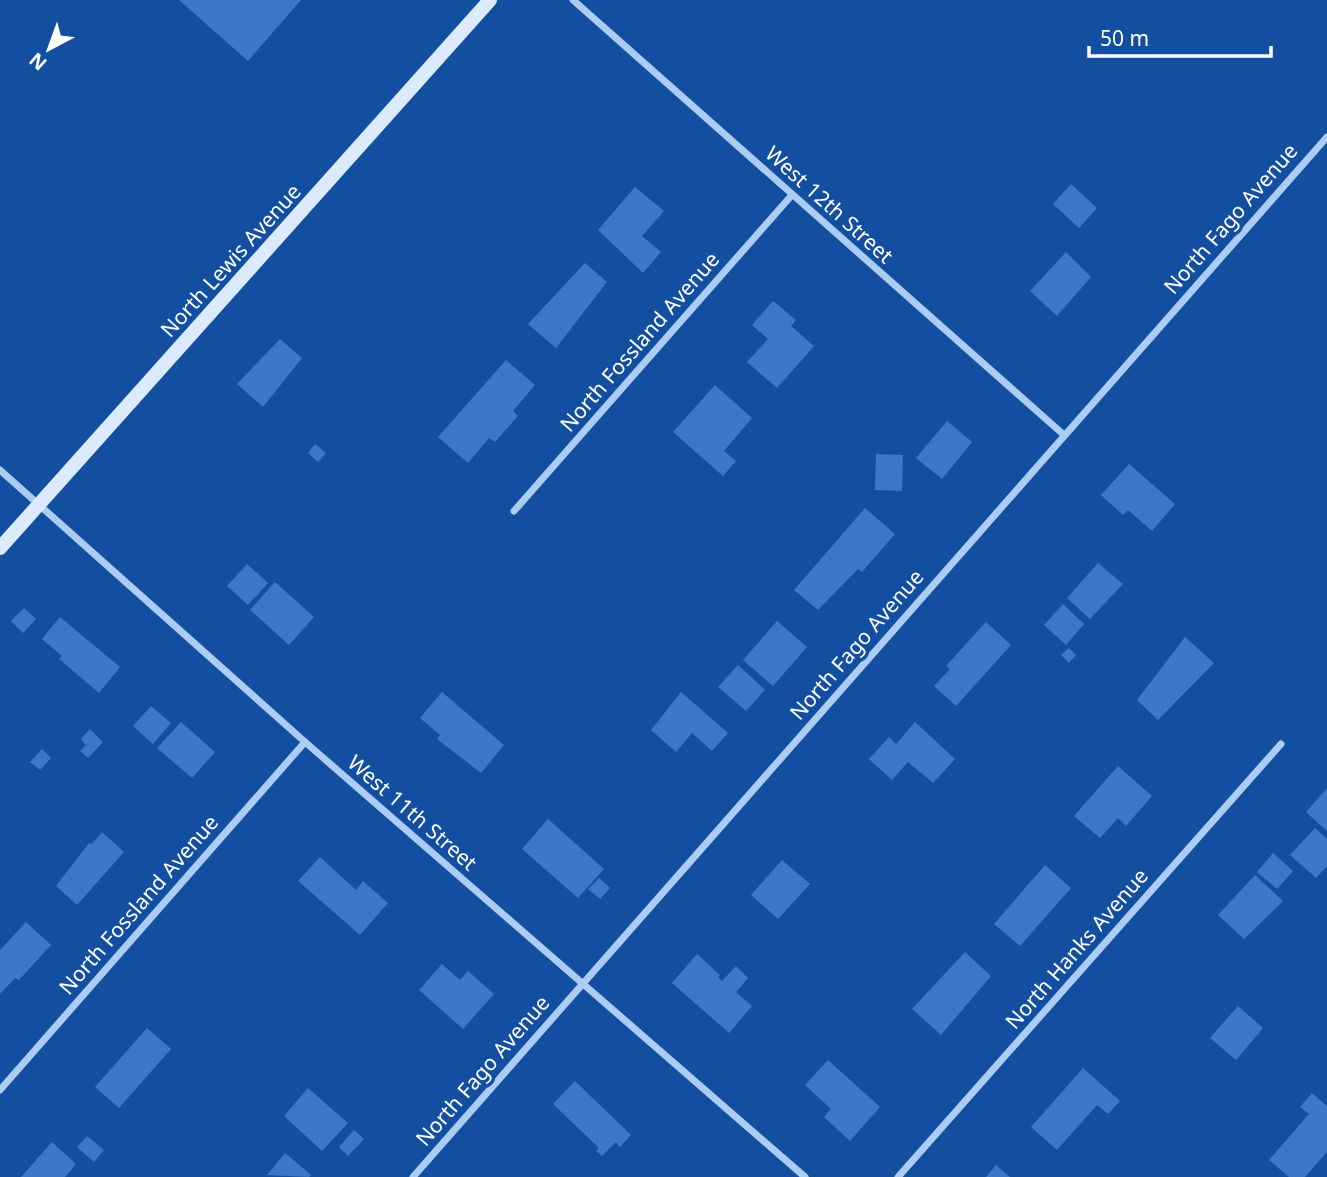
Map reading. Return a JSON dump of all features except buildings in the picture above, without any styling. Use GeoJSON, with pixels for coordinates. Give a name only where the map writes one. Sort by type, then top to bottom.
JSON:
{"type":"FeatureCollection","features":[{"type":"Feature","properties":{"kind":"main road","name":"North Lewis Avenue"},"geometry":{"type":"LineString","coordinates":[[0,548],[305,211],[490,0]]}},
{"type":"Feature","properties":{"kind":"street","name":"West 12th Street"},"geometry":{"type":"LineString","coordinates":[[573,0],[1063,435]]}},
{"type":"Feature","properties":{"kind":"street","name":"North Fago Avenue"},"geometry":{"type":"LineString","coordinates":[[414,1177],[1327,137]]}},
{"type":"Feature","properties":{"kind":"street","name":"North Fossland Avenue"},"geometry":{"type":"LineString","coordinates":[[514,512],[792,196]]}},
{"type":"Feature","properties":{"kind":"street","name":"West 11th Street"},"geometry":{"type":"LineString","coordinates":[[0,470],[304,742],[806,1177]]}},
{"type":"Feature","properties":{"kind":"street","name":"North Fossland Avenue"},"geometry":{"type":"LineString","coordinates":[[0,1090],[304,742]]}},
{"type":"Feature","properties":{"kind":"street","name":"North Hanks Avenue"},"geometry":{"type":"LineString","coordinates":[[898,1177],[1281,744]]}}]}
